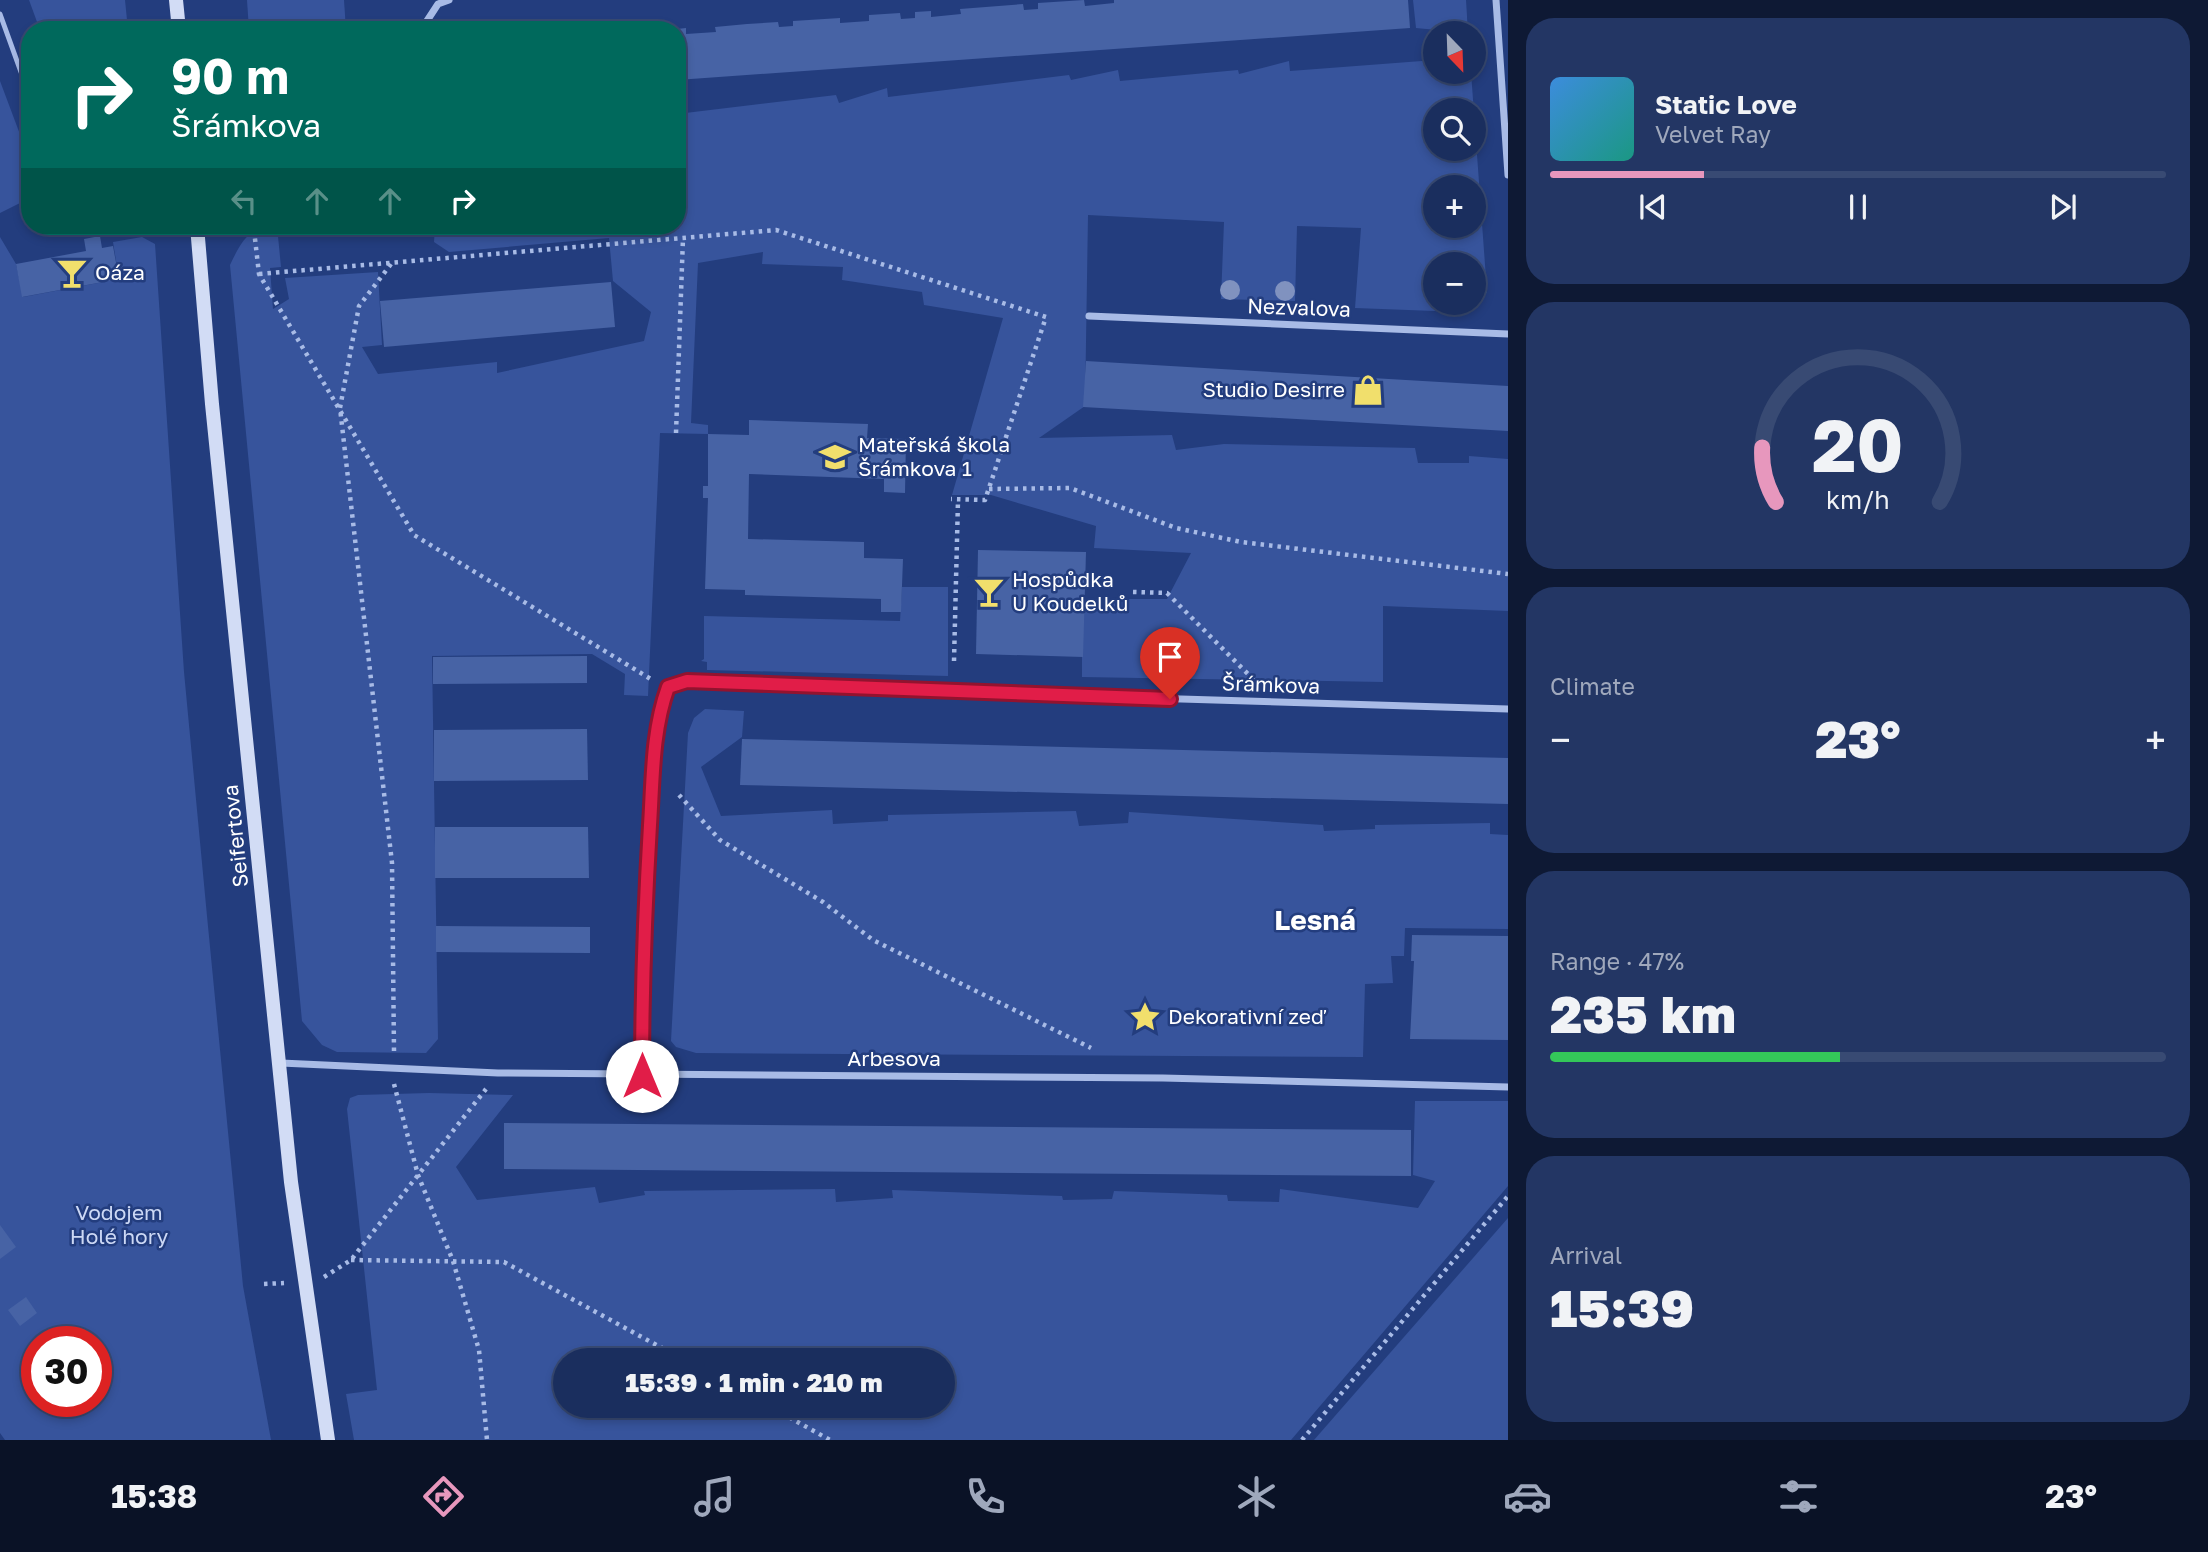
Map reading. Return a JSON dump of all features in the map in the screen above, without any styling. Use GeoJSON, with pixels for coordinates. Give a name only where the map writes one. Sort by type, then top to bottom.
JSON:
{"type":"FeatureCollection","features":[{"type":"Feature","properties":{"kind":"street"},"geometry":{"type":"LineString","coordinates":[[176,0],[178,21]]}},
{"type":"Feature","properties":{"kind":"street"},"geometry":{"type":"LineString","coordinates":[[427,21],[438,4],[449,0]]}},
{"type":"Feature","properties":{"kind":"street"},"geometry":{"type":"LineString","coordinates":[[1496,0],[1508,175]]}},
{"type":"Feature","properties":{"kind":"street","name":"Seifertova"},"geometry":{"type":"LineString","coordinates":[[198,235],[212,404],[281,1062],[291,1182],[328,1440]]}},
{"type":"Feature","properties":{"kind":"street","name":"Nezvalova"},"geometry":{"type":"LineString","coordinates":[[1089,316],[1508,334]]}},
{"type":"Feature","properties":{"kind":"street","name":"Šrámkova"},"geometry":{"type":"LineString","coordinates":[[668,687],[687,681],[1508,709]]}},
{"type":"Feature","properties":{"kind":"street"},"geometry":{"type":"LineString","coordinates":[[642,1076],[645,904],[653,757],[661,706],[668,687]]}},
{"type":"Feature","properties":{"kind":"street","name":"Arbesova"},"geometry":{"type":"LineString","coordinates":[[281,1062],[394,1069],[642,1076],[1163,1078],[1508,1087]]}},
{"type":"Feature","properties":{"kind":"lane"},"geometry":{"type":"LineString","coordinates":[[0,14],[21,72]]}},
{"type":"Feature","properties":{"kind":"path"},"geometry":{"type":"LineString","coordinates":[[259,274],[776,230],[1046,317],[985,500],[955,500],[954,661]]}},
{"type":"Feature","properties":{"kind":"path"},"geometry":{"type":"LineString","coordinates":[[255,235],[259,274],[414,535],[641,676],[668,687]]}},
{"type":"Feature","properties":{"kind":"path"},"geometry":{"type":"LineString","coordinates":[[676,433],[683,238]]}},
{"type":"Feature","properties":{"kind":"path"},"geometry":{"type":"LineString","coordinates":[[391,264],[359,306],[340,408],[392,863],[394,1085],[418,1175],[453,1261],[479,1350],[487,1440]]}},
{"type":"Feature","properties":{"kind":"path"},"geometry":{"type":"LineString","coordinates":[[989,489],[1070,488],[1176,528],[1241,542],[1508,574]]}},
{"type":"Feature","properties":{"kind":"path"},"geometry":{"type":"LineString","coordinates":[[1133,592],[1167,593],[1277,703]]}},
{"type":"Feature","properties":{"kind":"path"},"geometry":{"type":"LineString","coordinates":[[679,795],[720,840],[823,902],[873,940],[1091,1048]]}},
{"type":"Feature","properties":{"kind":"path"},"geometry":{"type":"LineString","coordinates":[[487,1087],[351,1260],[504,1262],[662,1348]]}},
{"type":"Feature","properties":{"kind":"path"},"geometry":{"type":"LineString","coordinates":[[1303,1440],[1507,1198]]}},
{"type":"Feature","properties":{"kind":"path"},"geometry":{"type":"LineString","coordinates":[[790,1418],[830,1440]]}},
{"type":"Feature","properties":{"kind":"green space"},"geometry":{"type":"Polygon","coordinates":[[[29,0],[125,0],[127,21],[37,21],[29,0]]]}},
{"type":"Feature","properties":{"kind":"green space"},"geometry":{"type":"Polygon","coordinates":[[[247,0],[344,0],[345,21],[248,21],[247,0]]]}},
{"type":"Feature","properties":{"kind":"green space"},"geometry":{"type":"Polygon","coordinates":[[[1413,0],[1466,0],[1467,21],[1423,21],[1423,29],[1416,28],[1413,0]]]}},
{"type":"Feature","properties":{"kind":"green space"},"geometry":{"type":"Polygon","coordinates":[[[1289,61],[1290,71],[1423,61],[1423,84],[1472,84],[1473,98],[1423,98],[1423,161],[1477,161],[1479,175],[1423,175],[1423,238],[1483,238],[1484,252],[1423,252],[1423,311],[1355,308],[1361,228],[1297,226],[1295,301],[1221,299],[1224,222],[1088,215],[1085,406],[1039,438],[1172,435],[1176,450],[1224,444],[1415,448],[1418,463],[1469,463],[1469,456],[1508,459],[1508,611],[1383,606],[1383,682],[1082,677],[1082,599],[1167,599],[1191,553],[1094,548],[1096,526],[991,495],[952,495],[1003,318],[924,305],[922,292],[842,280],[843,267],[762,264],[763,252],[698,263],[691,423],[708,425],[708,434],[660,433],[648,696],[624,695],[625,674],[592,654],[432,656],[438,1039],[426,1053],[337,1052],[322,1045],[302,1021],[230,265],[247,237],[278,235],[281,267],[270,268],[273,309],[289,299],[285,278],[378,272],[382,345],[362,347],[378,374],[497,362],[497,373],[644,341],[651,312],[613,281],[609,238],[449,252],[434,242],[434,235],[686,235],[686,113],[836,95],[839,103],[887,88],[888,97],[1069,75],[1071,80],[1118,70],[1120,81],[1238,70],[1239,74],[1289,61]]]}},
{"type":"Feature","properties":{"kind":"green space"},"geometry":{"type":"Polygon","coordinates":[[[0,81],[21,137],[21,202],[0,213],[0,81]]]}},
{"type":"Feature","properties":{"kind":"green space","name":"Vodojem Holé hory"},"geometry":{"type":"Polygon","coordinates":[[[0,237],[16,264],[23,297],[119,279],[113,242],[142,237],[155,244],[184,672],[207,916],[243,1286],[271,1440],[5,1440],[0,1433],[0,237]]]}},
{"type":"Feature","properties":{"kind":"green space"},"geometry":{"type":"Polygon","coordinates":[[[902,587],[948,587],[948,676],[707,670],[707,662],[701,661],[704,659],[704,616],[900,621],[902,587]]]}},
{"type":"Feature","properties":{"kind":"green space"},"geometry":{"type":"Polygon","coordinates":[[[705,709],[744,711],[742,737],[701,767],[721,816],[832,810],[833,824],[888,821],[888,815],[1076,811],[1079,826],[1128,823],[1129,812],[1323,825],[1324,831],[1375,829],[1375,825],[1490,823],[1490,834],[1508,835],[1508,929],[1405,928],[1404,956],[1391,956],[1393,983],[1365,984],[1363,1057],[696,1053],[676,1047],[671,1041],[688,733],[694,718],[705,709]]]}},
{"type":"Feature","properties":{"kind":"green space"},"geometry":{"type":"Polygon","coordinates":[[[429,1093],[513,1095],[456,1167],[477,1200],[595,1187],[599,1203],[645,1195],[644,1191],[835,1189],[836,1202],[893,1198],[892,1190],[1062,1196],[1063,1200],[1112,1199],[1114,1191],[1227,1195],[1228,1201],[1279,1202],[1280,1189],[1418,1208],[1435,1181],[1413,1175],[1415,1101],[1508,1101],[1508,1186],[1291,1440],[354,1440],[346,1394],[377,1390],[347,1109],[350,1098],[358,1095],[429,1093]]]}},
{"type":"Feature","properties":{"kind":"green space"},"geometry":{"type":"Polygon","coordinates":[[[1508,1218],[1508,1440],[1314,1440],[1508,1218]]]}},
{"type":"Feature","properties":{"kind":"building"},"geometry":{"type":"Polygon","coordinates":[[[1084,0],[1085,6],[1114,3],[1114,0],[1408,0],[1410,28],[686,79],[686,34],[716,32],[715,27],[778,22],[779,27],[793,26],[793,21],[840,18],[840,23],[869,21],[869,15],[900,13],[901,19],[915,18],[915,12],[931,11],[931,17],[961,14],[960,9],[1023,4],[1024,10],[1038,9],[1038,3],[1084,0]]]}},
{"type":"Feature","properties":{"kind":"building"},"geometry":{"type":"Polygon","coordinates":[[[100,236],[102,248],[113,246],[119,279],[22,297],[16,264],[86,251],[84,239],[100,236]]]}},
{"type":"Feature","properties":{"kind":"building"},"geometry":{"type":"Polygon","coordinates":[[[611,282],[615,327],[384,347],[380,301],[611,282]]]}},
{"type":"Feature","properties":{"kind":"building"},"geometry":{"type":"Polygon","coordinates":[[[1086,361],[1508,386],[1508,431],[1083,407],[1086,361]]]}},
{"type":"Feature","properties":{"kind":"building"},"geometry":{"type":"Polygon","coordinates":[[[749,420],[868,424],[867,438],[906,439],[905,493],[884,492],[884,479],[749,474],[748,539],[864,542],[864,558],[903,559],[901,612],[881,612],[881,599],[745,595],[745,590],[705,589],[708,498],[703,498],[703,486],[708,486],[708,434],[749,435],[749,420]]]}},
{"type":"Feature","properties":{"kind":"building"},"geometry":{"type":"Polygon","coordinates":[[[978,550],[1086,552],[1083,657],[976,654],[978,550]]]}},
{"type":"Feature","properties":{"kind":"building"},"geometry":{"type":"Polygon","coordinates":[[[587,656],[587,683],[433,684],[433,657],[587,656]]]}},
{"type":"Feature","properties":{"kind":"building"},"geometry":{"type":"Polygon","coordinates":[[[587,729],[588,780],[434,781],[434,730],[587,729]]]}},
{"type":"Feature","properties":{"kind":"building"},"geometry":{"type":"Polygon","coordinates":[[[742,739],[1508,758],[1508,804],[740,785],[742,739]]]}},
{"type":"Feature","properties":{"kind":"building"},"geometry":{"type":"Polygon","coordinates":[[[435,827],[588,827],[589,878],[435,878],[435,827]]]}},
{"type":"Feature","properties":{"kind":"building"},"geometry":{"type":"Polygon","coordinates":[[[436,926],[590,927],[590,953],[436,952],[436,926]]]}},
{"type":"Feature","properties":{"kind":"building"},"geometry":{"type":"Polygon","coordinates":[[[1412,935],[1508,936],[1508,1040],[1410,1039],[1414,961],[1411,961],[1412,935]]]}},
{"type":"Feature","properties":{"kind":"building"},"geometry":{"type":"Polygon","coordinates":[[[504,1123],[1411,1130],[1411,1176],[504,1169],[504,1123]]]}},
{"type":"Feature","properties":{"kind":"building"},"geometry":{"type":"Polygon","coordinates":[[[0,1225],[16,1247],[0,1259],[0,1225]]]}},
{"type":"Feature","properties":{"kind":"building"},"geometry":{"type":"Polygon","coordinates":[[[26,1297],[37,1313],[20,1326],[8,1310],[26,1297]]]}},
{"type":"Feature","properties":{"kind":"place","name":"Oáza"},"geometry":{"type":"Point","coordinates":[72,273]}},
{"type":"Feature","properties":{"kind":"place","name":"Studio Desirre"},"geometry":{"type":"Point","coordinates":[1368,390]}},
{"type":"Feature","properties":{"kind":"place","name":"Mateřská škola Šrámkova 1"},"geometry":{"type":"Point","coordinates":[835,457]}},
{"type":"Feature","properties":{"kind":"place","name":"Hospůdka U Koudelků"},"geometry":{"type":"Point","coordinates":[989,592]}},
{"type":"Feature","properties":{"kind":"place","name":"Dekorativní zeď"},"geometry":{"type":"Point","coordinates":[1145,1017]}},
{"type":"Feature","properties":{"kind":"district","name":"Lesná"},"geometry":{"type":"Point","coordinates":[1315,920]}},
{"type":"Feature","properties":{"kind":"route"},"geometry":{"type":"LineString","coordinates":[[642,1076],[642,991],[653,757],[661,706],[668,687],[687,681],[1170,699]]}}]}
